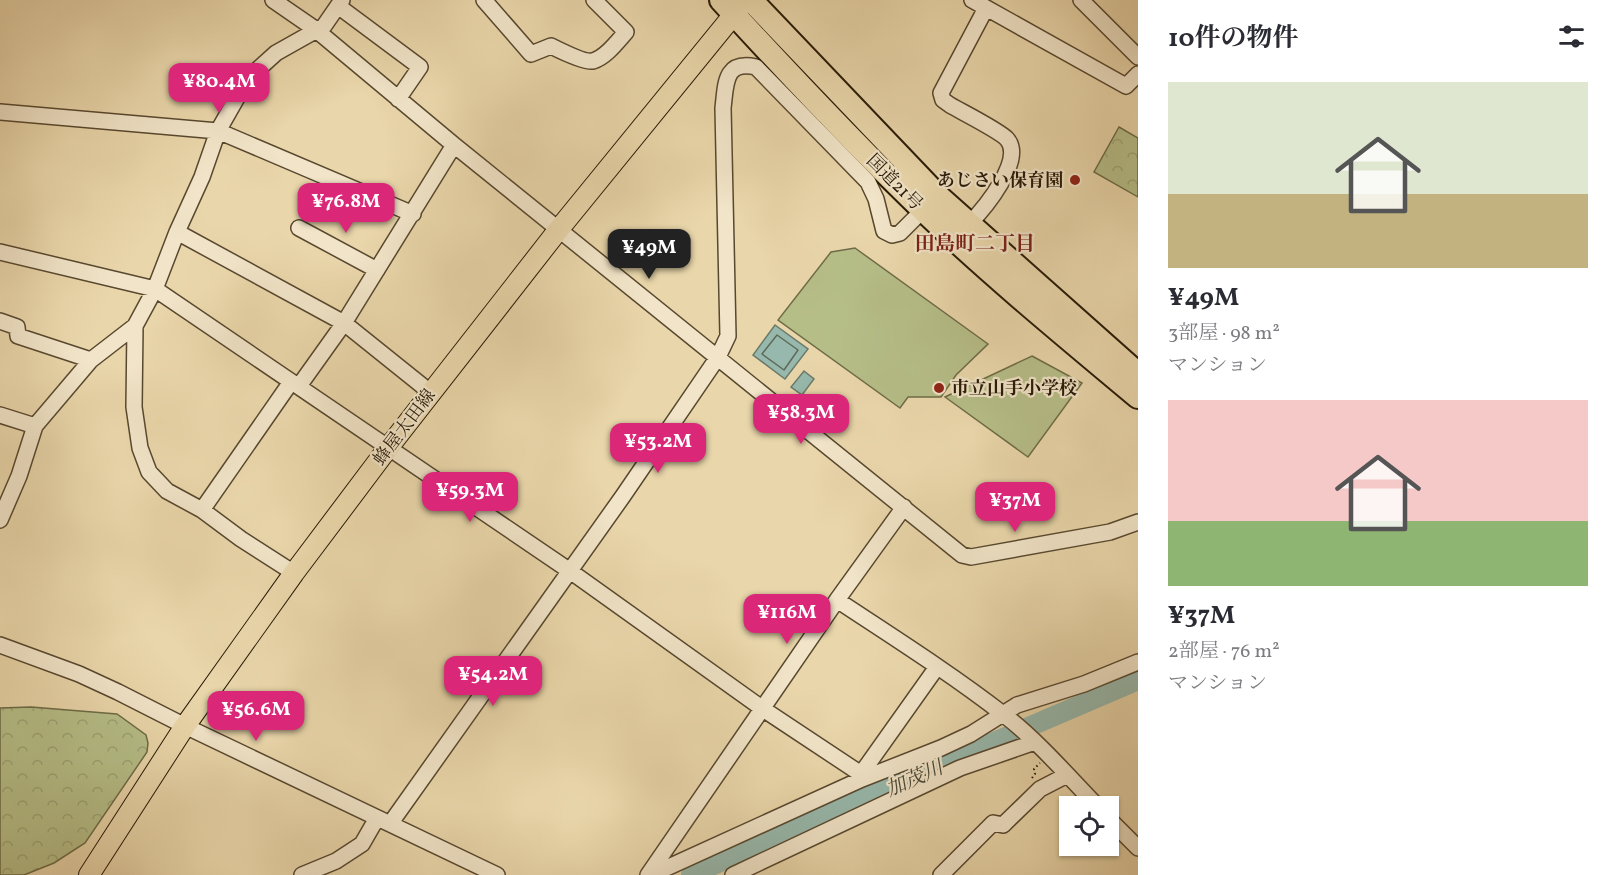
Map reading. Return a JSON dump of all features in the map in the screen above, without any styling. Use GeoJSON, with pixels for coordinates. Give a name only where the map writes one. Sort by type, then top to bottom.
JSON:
{"type":"FeatureCollection","features":[{"type":"Feature","properties":{"kind":"highway","name":"国道21号"},"geometry":{"type":"LineString","coordinates":[[737,3],[832,119],[923,210],[1049,322],[1138,397]]}},
{"type":"Feature","properties":{"kind":"highway","name":"国道21号"},"geometry":{"type":"LineString","coordinates":[[737,3],[867,124],[938,196],[1138,374]]}},
{"type":"Feature","properties":{"kind":"main road","name":"蜂屋太田線"},"geometry":{"type":"LineString","coordinates":[[88,875],[185,726],[294,573],[430,392],[737,3]]}},
{"type":"Feature","properties":{"kind":"street"},"geometry":{"type":"LineString","coordinates":[[273,0],[315,30],[953,549],[971,557],[1110,532],[1138,522]]}},
{"type":"Feature","properties":{"kind":"street"},"geometry":{"type":"LineString","coordinates":[[484,0],[531,54],[550,46],[585,61],[592,61],[611,49],[626,32],[594,0]]}},
{"type":"Feature","properties":{"kind":"street"},"geometry":{"type":"LineString","coordinates":[[1081,0],[1138,57]]}},
{"type":"Feature","properties":{"kind":"street"},"geometry":{"type":"LineString","coordinates":[[0,520],[19,476],[35,426],[91,360],[135,326],[155,289],[202,177],[218,130],[254,73],[276,53],[324,26],[340,3],[420,67],[398,99]]}},
{"type":"Feature","properties":{"kind":"street"},"geometry":{"type":"LineString","coordinates":[[969,224],[986,208],[1012,159],[1012,149],[1006,139],[950,105],[943,100],[941,93],[979,4],[1126,86],[1138,74]]}},
{"type":"Feature","properties":{"kind":"street"},"geometry":{"type":"LineString","coordinates":[[302,875],[336,861],[362,844],[383,821],[570,571],[718,357],[728,336],[723,108],[727,77],[733,70],[745,65],[756,67],[868,182],[876,199],[884,231],[892,235],[900,233],[923,210]]}},
{"type":"Feature","properties":{"kind":"street"},"geometry":{"type":"LineString","coordinates":[[0,112],[218,130],[413,214]]}},
{"type":"Feature","properties":{"kind":"street"},"geometry":{"type":"LineString","coordinates":[[202,510],[295,384],[344,323],[454,145]]}},
{"type":"Feature","properties":{"kind":"street"},"geometry":{"type":"LineString","coordinates":[[299,228],[377,270]]}},
{"type":"Feature","properties":{"kind":"street"},"geometry":{"type":"LineString","coordinates":[[177,232],[344,323],[430,392]]}},
{"type":"Feature","properties":{"kind":"street"},"geometry":{"type":"LineString","coordinates":[[0,252],[155,289],[570,571],[861,776]]}},
{"type":"Feature","properties":{"kind":"street"},"geometry":{"type":"LineString","coordinates":[[0,321],[17,327],[18,336],[91,360]]}},
{"type":"Feature","properties":{"kind":"street"},"geometry":{"type":"LineString","coordinates":[[135,326],[134,407],[140,448],[150,472],[167,491],[202,510],[241,539],[294,573]]}},
{"type":"Feature","properties":{"kind":"street"},"geometry":{"type":"LineString","coordinates":[[0,415],[35,426]]}},
{"type":"Feature","properties":{"kind":"street"},"geometry":{"type":"LineString","coordinates":[[649,875],[837,600],[904,507]]}},
{"type":"Feature","properties":{"kind":"street"},"geometry":{"type":"LineString","coordinates":[[837,600],[1004,715],[1035,742],[1087,796]]}},
{"type":"Feature","properties":{"kind":"street"},"geometry":{"type":"LineString","coordinates":[[0,645],[79,674],[498,875]]}},
{"type":"Feature","properties":{"kind":"street"},"geometry":{"type":"LineString","coordinates":[[649,875],[861,776],[941,748],[971,734],[1017,705],[1084,684],[1138,662]]}},
{"type":"Feature","properties":{"kind":"street"},"geometry":{"type":"LineString","coordinates":[[861,776],[937,667]]}},
{"type":"Feature","properties":{"kind":"street"},"geometry":{"type":"LineString","coordinates":[[733,875],[960,768],[1035,742]]}},
{"type":"Feature","properties":{"kind":"street"},"geometry":{"type":"LineString","coordinates":[[941,875],[993,823],[1003,825],[1040,789],[1067,775]]}},
{"type":"Feature","properties":{"kind":"street"},"geometry":{"type":"LineString","coordinates":[[1119,829],[1138,848]]}},
{"type":"Feature","properties":{"kind":"green space"},"geometry":{"type":"Polygon","coordinates":[[[1119,127],[1138,138],[1138,197],[1094,172],[1119,127]]]}},
{"type":"Feature","properties":{"kind":"green space"},"geometry":{"type":"Polygon","coordinates":[[[855,248],[988,344],[956,375],[941,397],[908,397],[900,408],[778,320],[831,252],[855,248]]]}},
{"type":"Feature","properties":{"kind":"green space"},"geometry":{"type":"Polygon","coordinates":[[[1032,356],[1082,383],[1028,457],[945,397],[1032,356]]]}},
{"type":"Feature","properties":{"kind":"green space"},"geometry":{"type":"Polygon","coordinates":[[[31,707],[117,714],[146,735],[147,752],[85,843],[54,863],[24,875],[0,875],[0,708],[31,707]]]}},
{"type":"Feature","properties":{"kind":"water"},"geometry":{"type":"Polygon","coordinates":[[[775,325],[808,349],[785,379],[753,355],[775,325]]]}},
{"type":"Feature","properties":{"kind":"water"},"geometry":{"type":"Polygon","coordinates":[[[804,371],[814,379],[802,395],[791,387],[804,371]]]}},
{"type":"Feature","properties":{"kind":"waterway","name":"加茂川"},"geometry":{"type":"LineString","coordinates":[[691,875],[1138,680]]}},
{"type":"Feature","properties":{"kind":"place","name":"あじさい保育園"},"geometry":{"type":"Point","coordinates":[1075,180]}},
{"type":"Feature","properties":{"kind":"place","name":"市立山手小学校"},"geometry":{"type":"Point","coordinates":[939,388]}},
{"type":"Feature","properties":{"kind":"district","name":"田島町二丁目"},"geometry":{"type":"Point","coordinates":[975,243]}}]}
